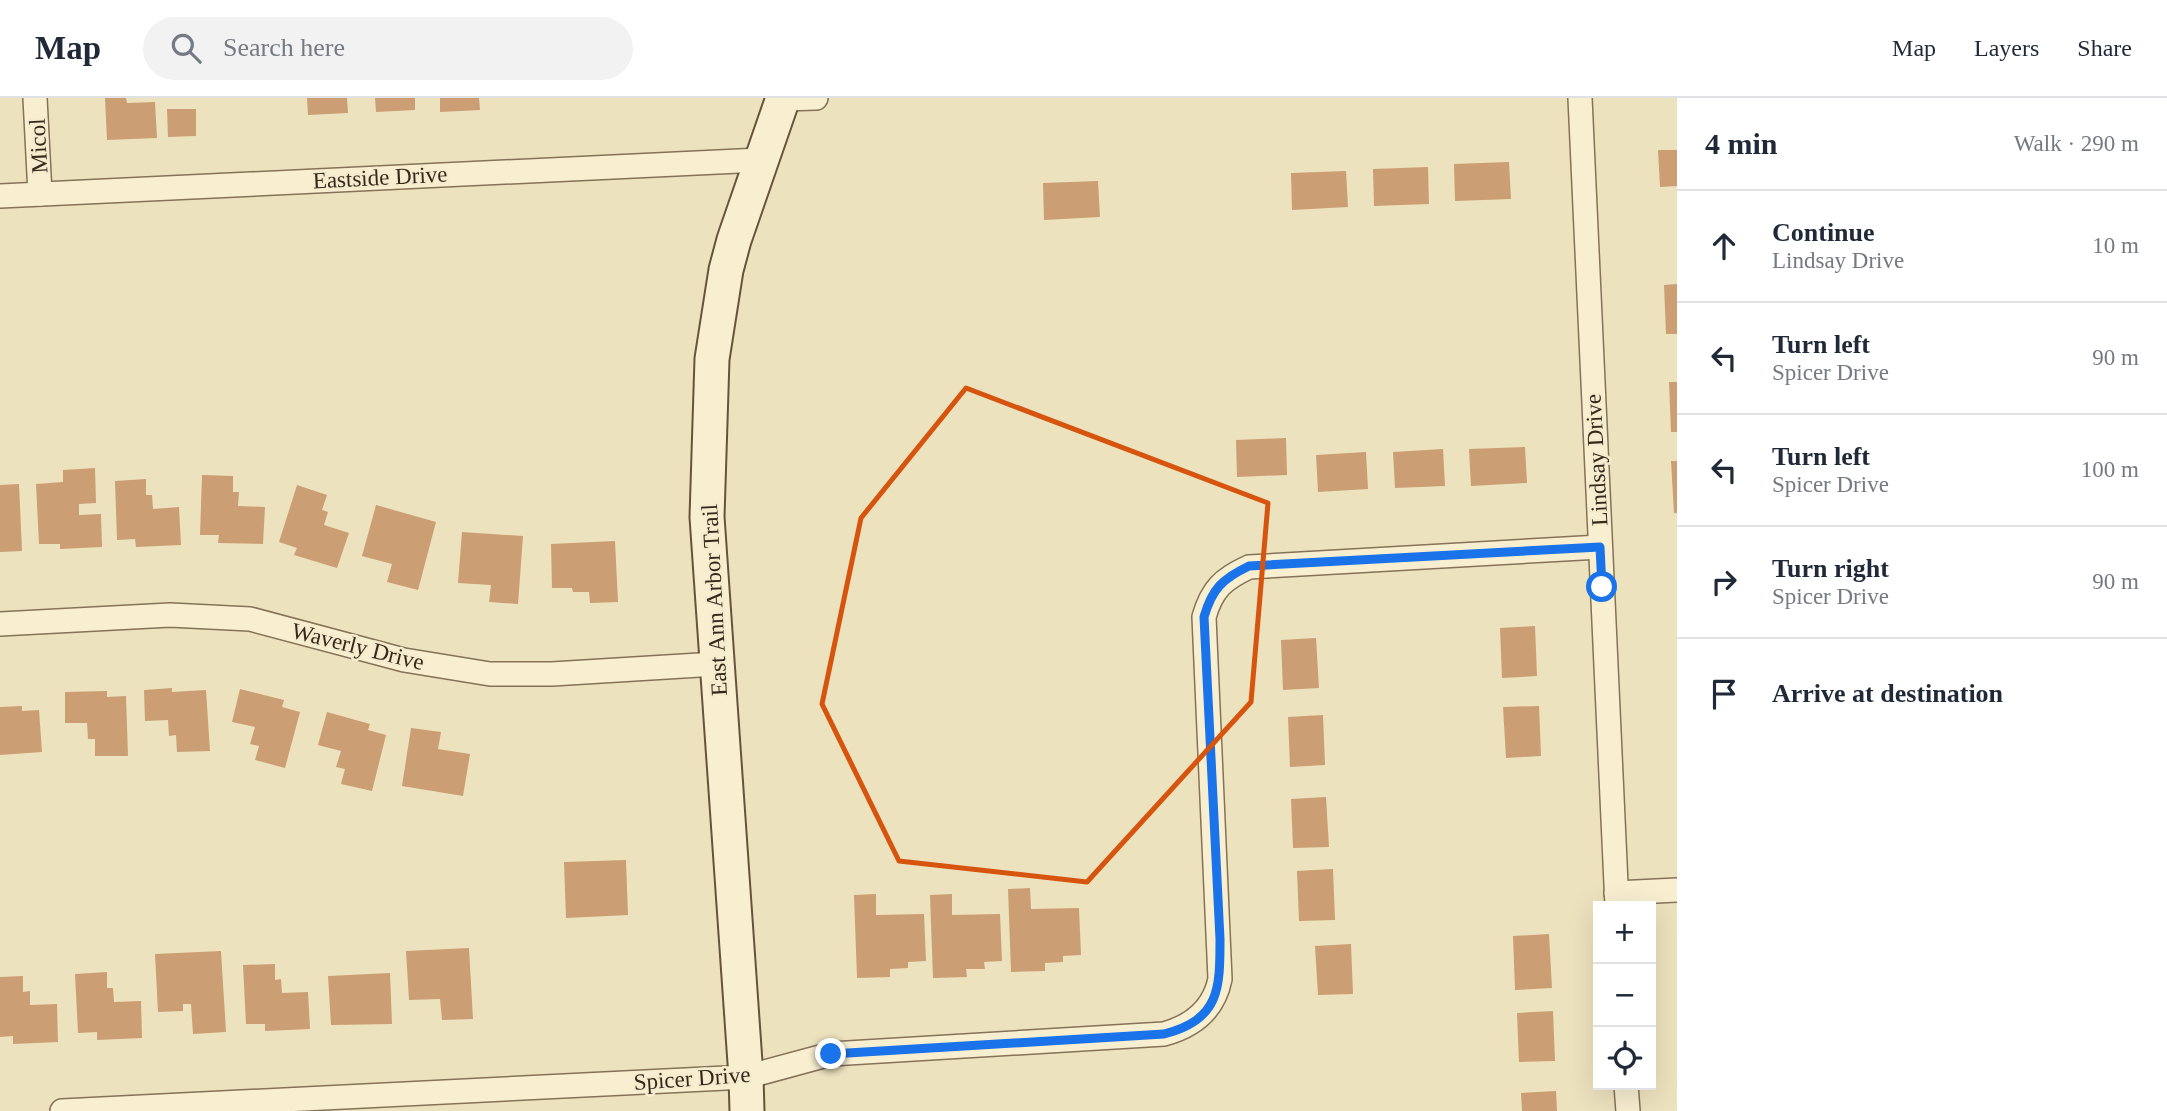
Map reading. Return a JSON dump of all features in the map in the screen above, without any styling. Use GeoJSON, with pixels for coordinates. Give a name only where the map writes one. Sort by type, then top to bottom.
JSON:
{"type":"FeatureCollection","features":[{"type":"Feature","properties":{"kind":"street","name":"Micol"},"geometry":{"type":"LineString","coordinates":[[35,98],[40,194]]}},
{"type":"Feature","properties":{"kind":"street"},"geometry":{"type":"LineString","coordinates":[[783,99],[816,98]]}},
{"type":"Feature","properties":{"kind":"street","name":"Lindsay Drive"},"geometry":{"type":"LineString","coordinates":[[1580,98],[1616,900]]}},
{"type":"Feature","properties":{"kind":"street","name":"East Ann Arbor Trail"},"geometry":{"type":"LineString","coordinates":[[747,1111],[707,517],[712,359],[726,270],[760,160],[783,99]]}},
{"type":"Feature","properties":{"kind":"street","name":"Eastside Drive"},"geometry":{"type":"LineString","coordinates":[[0,196],[760,160]]}},
{"type":"Feature","properties":{"kind":"street","name":"Spicer Drive"},"geometry":{"type":"LineString","coordinates":[[62,1111],[746,1077],[831,1054],[1164,1034],[1181,1030],[1195,1021],[1210,1005],[1220,979],[1204,617],[1217,587],[1229,576],[1249,566],[1600,547]]}},
{"type":"Feature","properties":{"kind":"street","name":"Waverly Drive"},"geometry":{"type":"LineString","coordinates":[[0,624],[170,615],[250,619],[404,660],[490,674],[552,674],[716,664]]}},
{"type":"Feature","properties":{"kind":"street"},"geometry":{"type":"LineString","coordinates":[[1616,900],[1677,890]]}},
{"type":"Feature","properties":{"kind":"street"},"geometry":{"type":"LineString","coordinates":[[1626,1090],[1628,1111]]}},
{"type":"Feature","properties":{"kind":"highlighted area"},"geometry":{"type":"Polygon","coordinates":[[[966,388],[1268,503],[1251,702],[1087,882],[899,861],[822,704],[861,518],[966,388]]]}},
{"type":"Feature","properties":{"kind":"building"},"geometry":{"type":"Polygon","coordinates":[[[105,98],[126,98],[127,103],[155,102],[157,138],[107,140],[105,98]]]}},
{"type":"Feature","properties":{"kind":"building"},"geometry":{"type":"Polygon","coordinates":[[[307,98],[347,98],[348,113],[308,115],[307,98]]]}},
{"type":"Feature","properties":{"kind":"building"},"geometry":{"type":"Polygon","coordinates":[[[375,98],[415,98],[415,110],[376,112],[375,98]]]}},
{"type":"Feature","properties":{"kind":"building"},"geometry":{"type":"Polygon","coordinates":[[[440,98],[479,98],[480,110],[440,112],[440,98]]]}},
{"type":"Feature","properties":{"kind":"building"},"geometry":{"type":"Polygon","coordinates":[[[167,109],[196,109],[196,136],[168,137],[167,109]]]}},
{"type":"Feature","properties":{"kind":"building"},"geometry":{"type":"Polygon","coordinates":[[[1658,150],[1677,150],[1677,186],[1660,187],[1658,150]]]}},
{"type":"Feature","properties":{"kind":"building"},"geometry":{"type":"Polygon","coordinates":[[[1509,162],[1511,199],[1455,201],[1454,164],[1509,162]]]}},
{"type":"Feature","properties":{"kind":"building"},"geometry":{"type":"Polygon","coordinates":[[[1428,167],[1429,204],[1374,206],[1373,169],[1428,167]]]}},
{"type":"Feature","properties":{"kind":"building"},"geometry":{"type":"Polygon","coordinates":[[[1346,171],[1348,207],[1292,210],[1291,173],[1346,171]]]}},
{"type":"Feature","properties":{"kind":"building"},"geometry":{"type":"Polygon","coordinates":[[[1098,181],[1100,217],[1044,220],[1043,183],[1098,181]]]}},
{"type":"Feature","properties":{"kind":"building"},"geometry":{"type":"Polygon","coordinates":[[[1677,284],[1677,334],[1666,334],[1664,285],[1677,284]]]}},
{"type":"Feature","properties":{"kind":"building"},"geometry":{"type":"Polygon","coordinates":[[[1669,382],[1677,382],[1677,432],[1671,432],[1669,382]]]}},
{"type":"Feature","properties":{"kind":"building"},"geometry":{"type":"Polygon","coordinates":[[[1286,438],[1287,475],[1237,477],[1236,440],[1286,438]]]}},
{"type":"Feature","properties":{"kind":"building"},"geometry":{"type":"Polygon","coordinates":[[[1525,447],[1527,483],[1471,486],[1469,449],[1525,447]]]}},
{"type":"Feature","properties":{"kind":"building"},"geometry":{"type":"Polygon","coordinates":[[[1443,449],[1445,486],[1395,488],[1393,452],[1443,449]]]}},
{"type":"Feature","properties":{"kind":"building"},"geometry":{"type":"Polygon","coordinates":[[[1366,452],[1368,489],[1318,492],[1316,455],[1366,452]]]}},
{"type":"Feature","properties":{"kind":"building"},"geometry":{"type":"Polygon","coordinates":[[[1671,461],[1677,461],[1677,513],[1674,513],[1671,461]]]}},
{"type":"Feature","properties":{"kind":"building"},"geometry":{"type":"Polygon","coordinates":[[[95,468],[96,503],[79,504],[79,515],[101,514],[102,547],[60,549],[60,544],[39,544],[36,484],[63,482],[63,470],[95,468]]]}},
{"type":"Feature","properties":{"kind":"building"},"geometry":{"type":"Polygon","coordinates":[[[202,475],[233,476],[233,492],[239,492],[238,506],[265,507],[263,544],[218,543],[219,535],[200,535],[202,475]]]}},
{"type":"Feature","properties":{"kind":"building"},"geometry":{"type":"Polygon","coordinates":[[[146,479],[146,495],[152,495],[153,509],[179,507],[181,545],[136,547],[135,539],[117,540],[115,481],[146,479]]]}},
{"type":"Feature","properties":{"kind":"building"},"geometry":{"type":"Polygon","coordinates":[[[19,484],[22,551],[0,552],[0,485],[19,484]]]}},
{"type":"Feature","properties":{"kind":"building"},"geometry":{"type":"Polygon","coordinates":[[[297,485],[327,495],[322,510],[328,512],[324,525],[349,533],[337,568],[294,555],[297,548],[279,542],[297,485]]]}},
{"type":"Feature","properties":{"kind":"building"},"geometry":{"type":"Polygon","coordinates":[[[376,505],[436,522],[418,590],[387,582],[392,564],[362,556],[376,505]]]}},
{"type":"Feature","properties":{"kind":"building"},"geometry":{"type":"Polygon","coordinates":[[[462,532],[523,536],[518,604],[489,602],[491,585],[458,583],[462,532]]]}},
{"type":"Feature","properties":{"kind":"building"},"geometry":{"type":"Polygon","coordinates":[[[615,541],[618,602],[590,603],[589,592],[573,592],[572,588],[552,588],[551,544],[615,541]]]}},
{"type":"Feature","properties":{"kind":"building"},"geometry":{"type":"Polygon","coordinates":[[[1535,626],[1537,676],[1502,678],[1500,628],[1535,626]]]}},
{"type":"Feature","properties":{"kind":"building"},"geometry":{"type":"Polygon","coordinates":[[[1316,638],[1319,688],[1283,690],[1281,640],[1316,638]]]}},
{"type":"Feature","properties":{"kind":"building"},"geometry":{"type":"Polygon","coordinates":[[[172,688],[172,692],[206,690],[210,751],[177,752],[176,735],[169,736],[168,720],[145,721],[144,690],[172,688]]]}},
{"type":"Feature","properties":{"kind":"building"},"geometry":{"type":"Polygon","coordinates":[[[240,689],[284,700],[282,707],[300,712],[285,768],[255,760],[259,746],[250,744],[255,727],[232,722],[240,689]]]}},
{"type":"Feature","properties":{"kind":"building"},"geometry":{"type":"Polygon","coordinates":[[[107,691],[107,697],[126,696],[128,756],[95,756],[95,739],[88,739],[87,723],[65,723],[65,692],[107,691]]]}},
{"type":"Feature","properties":{"kind":"building"},"geometry":{"type":"Polygon","coordinates":[[[22,706],[22,711],[39,710],[42,752],[0,755],[0,707],[22,706]]]}},
{"type":"Feature","properties":{"kind":"building"},"geometry":{"type":"Polygon","coordinates":[[[1539,706],[1541,756],[1506,758],[1503,707],[1539,706]]]}},
{"type":"Feature","properties":{"kind":"building"},"geometry":{"type":"Polygon","coordinates":[[[327,712],[370,724],[368,730],[386,735],[372,791],[341,784],[345,769],[336,767],[341,751],[318,745],[327,712]]]}},
{"type":"Feature","properties":{"kind":"building"},"geometry":{"type":"Polygon","coordinates":[[[1323,715],[1325,765],[1290,767],[1288,717],[1323,715]]]}},
{"type":"Feature","properties":{"kind":"building"},"geometry":{"type":"Polygon","coordinates":[[[411,728],[441,732],[438,749],[470,754],[463,796],[402,786],[411,728]]]}},
{"type":"Feature","properties":{"kind":"building"},"geometry":{"type":"Polygon","coordinates":[[[1326,797],[1329,847],[1293,848],[1291,799],[1326,797]]]}},
{"type":"Feature","properties":{"kind":"building"},"geometry":{"type":"Polygon","coordinates":[[[626,860],[628,915],[566,918],[564,862],[626,860]]]}},
{"type":"Feature","properties":{"kind":"building"},"geometry":{"type":"Polygon","coordinates":[[[1333,869],[1335,920],[1299,921],[1297,871],[1333,869]]]}},
{"type":"Feature","properties":{"kind":"building"},"geometry":{"type":"Polygon","coordinates":[[[1030,888],[1031,909],[1079,908],[1081,955],[1063,956],[1063,962],[1045,963],[1045,971],[1011,972],[1008,889],[1030,888]]]}},
{"type":"Feature","properties":{"kind":"building"},"geometry":{"type":"Polygon","coordinates":[[[876,894],[876,915],[924,914],[926,961],[908,962],[908,968],[890,969],[890,977],[857,978],[854,895],[876,894]]]}},
{"type":"Feature","properties":{"kind":"building"},"geometry":{"type":"Polygon","coordinates":[[[952,894],[952,915],[1000,914],[1002,961],[984,962],[985,969],[966,969],[967,977],[933,978],[930,895],[952,894]]]}},
{"type":"Feature","properties":{"kind":"building"},"geometry":{"type":"Polygon","coordinates":[[[1549,934],[1552,988],[1515,990],[1513,936],[1549,934]]]}},
{"type":"Feature","properties":{"kind":"building"},"geometry":{"type":"Polygon","coordinates":[[[1351,944],[1353,994],[1318,995],[1315,946],[1351,944]]]}},
{"type":"Feature","properties":{"kind":"building"},"geometry":{"type":"Polygon","coordinates":[[[469,948],[473,1019],[442,1020],[440,999],[409,1000],[406,951],[469,948]]]}},
{"type":"Feature","properties":{"kind":"building"},"geometry":{"type":"Polygon","coordinates":[[[221,951],[226,1032],[193,1034],[191,1004],[183,1004],[183,1011],[158,1012],[155,954],[221,951]]]}},
{"type":"Feature","properties":{"kind":"building"},"geometry":{"type":"Polygon","coordinates":[[[275,964],[275,980],[281,979],[282,993],[308,992],[310,1029],[265,1031],[265,1024],[246,1024],[243,965],[275,964]]]}},
{"type":"Feature","properties":{"kind":"building"},"geometry":{"type":"Polygon","coordinates":[[[107,972],[107,988],[113,988],[114,1002],[141,1001],[142,1038],[97,1040],[97,1032],[78,1033],[75,974],[107,972]]]}},
{"type":"Feature","properties":{"kind":"building"},"geometry":{"type":"Polygon","coordinates":[[[390,973],[392,1024],[331,1025],[328,976],[390,973]]]}},
{"type":"Feature","properties":{"kind":"building"},"geometry":{"type":"Polygon","coordinates":[[[23,976],[23,992],[30,991],[30,1005],[57,1004],[58,1042],[13,1044],[13,1036],[0,1037],[0,977],[23,976]]]}},
{"type":"Feature","properties":{"kind":"building"},"geometry":{"type":"Polygon","coordinates":[[[1553,1011],[1555,1061],[1519,1062],[1517,1013],[1553,1011]]]}},
{"type":"Feature","properties":{"kind":"building"},"geometry":{"type":"Polygon","coordinates":[[[1556,1091],[1557,1111],[1522,1111],[1521,1093],[1556,1091]]]}},
{"type":"Feature","properties":{"kind":"route"},"geometry":{"type":"LineString","coordinates":[[831,1054],[1164,1034],[1181,1030],[1195,1021],[1210,1005],[1220,979],[1220,939],[1204,617],[1217,587],[1229,576],[1249,566],[1600,547],[1602,587]]}}]}
